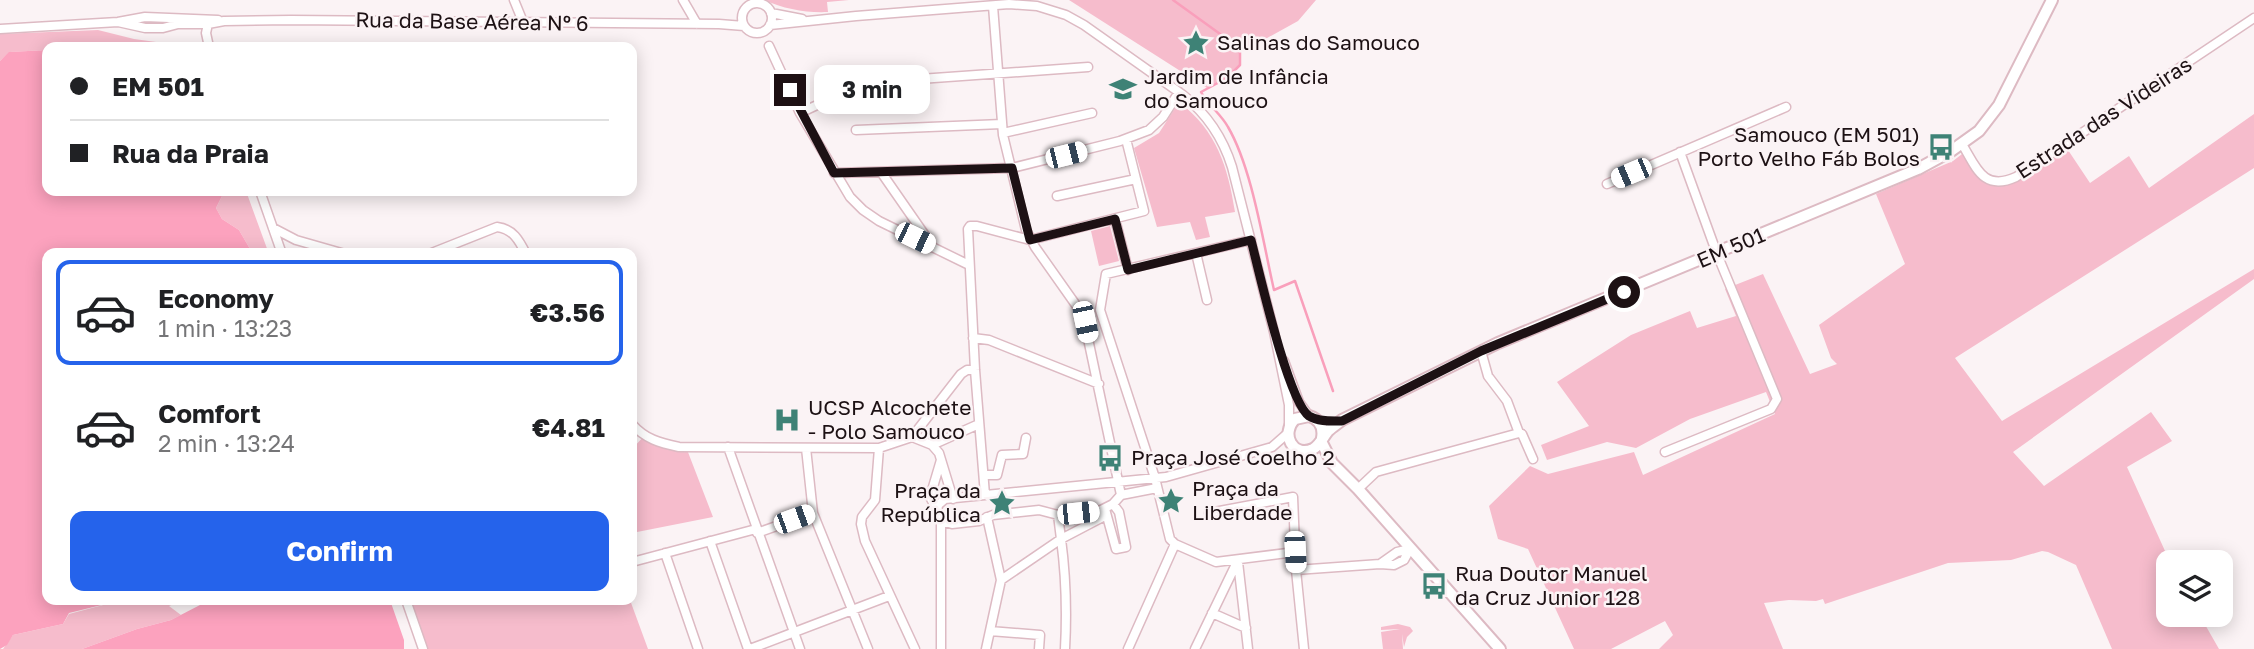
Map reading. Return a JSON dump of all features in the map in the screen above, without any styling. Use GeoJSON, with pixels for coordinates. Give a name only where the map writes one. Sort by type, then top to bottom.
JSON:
{"type":"FeatureCollection","features":[{"type":"Feature","properties":{"kind":"main road","name":"EM 501"},"geometry":{"type":"LineString","coordinates":[[1305,451],[1314,448],[1342,421],[1481,351],[1918,169],[1962,144],[1979,131],[1999,105],[2052,0]]}},
{"type":"Feature","properties":{"kind":"main road"},"geometry":{"type":"LineString","coordinates":[[1312,418],[1322,428],[1322,440],[1332,463]]}},
{"type":"Feature","properties":{"kind":"main road"},"geometry":{"type":"LineString","coordinates":[[1342,421],[1295,419],[1289,429],[1291,443],[1300,450],[1332,463],[1500,649]]}},
{"type":"Feature","properties":{"kind":"street"},"geometry":{"type":"LineString","coordinates":[[514,0],[523,22]]}},
{"type":"Feature","properties":{"kind":"street"},"geometry":{"type":"LineString","coordinates":[[683,0],[696,24]]}},
{"type":"Feature","properties":{"kind":"street"},"geometry":{"type":"LineString","coordinates":[[741,0],[744,26]]}},
{"type":"Feature","properties":{"kind":"street"},"geometry":{"type":"LineString","coordinates":[[719,24],[743,13],[753,2],[765,6],[771,13],[808,21]]}},
{"type":"Feature","properties":{"kind":"street"},"geometry":{"type":"LineString","coordinates":[[719,24],[744,26],[755,33],[763,32],[770,25],[808,21],[993,6],[1037,6],[1066,15],[1084,25],[1179,92],[1205,116],[1223,144],[1232,167],[1251,240],[1289,405],[1289,429],[1282,441],[1265,450],[1166,477],[953,499],[941,502],[937,510]]}},
{"type":"Feature","properties":{"kind":"street"},"geometry":{"type":"LineString","coordinates":[[993,6],[1002,128],[1030,240],[1083,315],[1121,495]]}},
{"type":"Feature","properties":{"kind":"street"},"geometry":{"type":"LineString","coordinates":[[770,25],[771,13]]}},
{"type":"Feature","properties":{"kind":"street"},"geometry":{"type":"LineString","coordinates":[[0,29],[118,22],[145,17],[209,18],[224,21]]}},
{"type":"Feature","properties":{"kind":"street","name":"Estrada das Videiras"},"geometry":{"type":"LineString","coordinates":[[1962,144],[1985,178],[1994,182],[2016,177],[2254,18]]}},
{"type":"Feature","properties":{"kind":"street"},"geometry":{"type":"LineString","coordinates":[[118,22],[145,28],[163,28],[178,24],[224,21]]}},
{"type":"Feature","properties":{"kind":"street","name":"Rua da Base Aérea Nº 6"},"geometry":{"type":"LineString","coordinates":[[224,21],[719,24]]}},
{"type":"Feature","properties":{"kind":"street"},"geometry":{"type":"LineString","coordinates":[[208,24],[208,42]]}},
{"type":"Feature","properties":{"kind":"street"},"geometry":{"type":"LineString","coordinates":[[769,46],[800,113],[850,197],[863,210],[879,220],[969,265]]}},
{"type":"Feature","properties":{"kind":"street"},"geometry":{"type":"LineString","coordinates":[[800,113],[864,83],[1088,66]]}},
{"type":"Feature","properties":{"kind":"street"},"geometry":{"type":"LineString","coordinates":[[834,173],[1012,168],[1126,139],[1149,130],[1163,117],[1179,92]]}},
{"type":"Feature","properties":{"kind":"street"},"geometry":{"type":"LineString","coordinates":[[1607,184],[1786,107]]}},
{"type":"Feature","properties":{"kind":"street"},"geometry":{"type":"LineString","coordinates":[[856,130],[1002,128],[1092,113]]}},
{"type":"Feature","properties":{"kind":"street"},"geometry":{"type":"LineString","coordinates":[[985,495],[968,229],[970,226],[1030,240],[1144,211],[1126,139]]}},
{"type":"Feature","properties":{"kind":"street"},"geometry":{"type":"LineString","coordinates":[[1665,452],[1771,410],[1777,399],[1717,254],[1680,152]]}},
{"type":"Feature","properties":{"kind":"street"},"geometry":{"type":"LineString","coordinates":[[881,172],[933,247]]}},
{"type":"Feature","properties":{"kind":"street"},"geometry":{"type":"LineString","coordinates":[[1057,196],[1136,179]]}},
{"type":"Feature","properties":{"kind":"street"},"geometry":{"type":"LineString","coordinates":[[262,196],[281,248]]}},
{"type":"Feature","properties":{"kind":"street"},"geometry":{"type":"LineString","coordinates":[[1115,219],[1128,270]]}},
{"type":"Feature","properties":{"kind":"street"},"geometry":{"type":"LineString","coordinates":[[273,228],[296,240],[324,248]]}},
{"type":"Feature","properties":{"kind":"street"},"geometry":{"type":"LineString","coordinates":[[445,248],[497,228],[506,229],[515,235],[523,248]]}},
{"type":"Feature","properties":{"kind":"street"},"geometry":{"type":"LineString","coordinates":[[286,248],[296,240]]}},
{"type":"Feature","properties":{"kind":"street"},"geometry":{"type":"LineString","coordinates":[[1251,240],[1106,274],[1100,310],[1155,478],[1168,535],[1175,544],[1216,562],[1295,552]]}},
{"type":"Feature","properties":{"kind":"street"},"geometry":{"type":"LineString","coordinates":[[1196,253],[1208,300]]}},
{"type":"Feature","properties":{"kind":"street"},"geometry":{"type":"LineString","coordinates":[[1085,322],[1104,317]]}},
{"type":"Feature","properties":{"kind":"street"},"geometry":{"type":"LineString","coordinates":[[1274,332],[1299,402],[1312,418]]}},
{"type":"Feature","properties":{"kind":"street"},"geometry":{"type":"LineString","coordinates":[[973,338],[989,340],[1099,384]]}},
{"type":"Feature","properties":{"kind":"street"},"geometry":{"type":"LineString","coordinates":[[1481,351],[1488,376],[1507,401],[1533,460]]}},
{"type":"Feature","properties":{"kind":"street"},"geometry":{"type":"LineString","coordinates":[[637,430],[657,443],[679,447],[879,448],[912,437],[961,374],[967,370],[975,370]]}},
{"type":"Feature","properties":{"kind":"street"},"geometry":{"type":"LineString","coordinates":[[932,444],[979,424]]}},
{"type":"Feature","properties":{"kind":"street"},"geometry":{"type":"LineString","coordinates":[[1358,489],[1376,472],[1519,433]]}},
{"type":"Feature","properties":{"kind":"street"},"geometry":{"type":"LineString","coordinates":[[912,437],[932,444],[939,453],[953,499]]}},
{"type":"Feature","properties":{"kind":"street"},"geometry":{"type":"LineString","coordinates":[[984,475],[997,475],[1002,455],[1023,454],[1026,438]]}},
{"type":"Feature","properties":{"kind":"street"},"geometry":{"type":"LineString","coordinates":[[728,447],[800,649]]}},
{"type":"Feature","properties":{"kind":"street"},"geometry":{"type":"LineString","coordinates":[[806,448],[813,513],[868,649]]}},
{"type":"Feature","properties":{"kind":"street"},"geometry":{"type":"LineString","coordinates":[[879,448],[875,500],[862,517],[861,524],[865,541],[915,649]]}},
{"type":"Feature","properties":{"kind":"street"},"geometry":{"type":"LineString","coordinates":[[940,460],[930,497],[942,521],[941,649]]}},
{"type":"Feature","properties":{"kind":"street"},"geometry":{"type":"LineString","coordinates":[[1000,580],[1061,540],[1103,517],[1109,506],[1121,495],[1157,488]]}},
{"type":"Feature","properties":{"kind":"street"},"geometry":{"type":"LineString","coordinates":[[1209,513],[1293,497],[1296,570],[1304,649]]}},
{"type":"Feature","properties":{"kind":"street"},"geometry":{"type":"LineString","coordinates":[[942,521],[952,524],[979,521],[993,515],[1039,510],[1058,515],[1109,506]]}},
{"type":"Feature","properties":{"kind":"street"},"geometry":{"type":"LineString","coordinates":[[637,561],[757,531],[813,513]]}},
{"type":"Feature","properties":{"kind":"street"},"geometry":{"type":"LineString","coordinates":[[1058,515],[1067,603],[1065,649]]}},
{"type":"Feature","properties":{"kind":"street"},"geometry":{"type":"LineString","coordinates":[[986,649],[1000,580],[987,517]]}},
{"type":"Feature","properties":{"kind":"street"},"geometry":{"type":"LineString","coordinates":[[709,541],[749,649],[889,596]]}},
{"type":"Feature","properties":{"kind":"street"},"geometry":{"type":"LineString","coordinates":[[1129,648],[1175,544]]}},
{"type":"Feature","properties":{"kind":"street"},"geometry":{"type":"LineString","coordinates":[[1296,570],[1400,563],[1410,549]]}},
{"type":"Feature","properties":{"kind":"street"},"geometry":{"type":"LineString","coordinates":[[665,554],[698,649]]}},
{"type":"Feature","properties":{"kind":"street"},"geometry":{"type":"LineString","coordinates":[[1195,649],[1238,560]]}},
{"type":"Feature","properties":{"kind":"street"},"geometry":{"type":"LineString","coordinates":[[1238,560],[1248,649]]}},
{"type":"Feature","properties":{"kind":"street"},"geometry":{"type":"LineString","coordinates":[[408,605],[423,649]]}},
{"type":"Feature","properties":{"kind":"street"},"geometry":{"type":"LineString","coordinates":[[1212,613],[1246,628]]}},
{"type":"Feature","properties":{"kind":"street"},"geometry":{"type":"LineString","coordinates":[[990,631],[1040,635],[1039,649]]}},
{"type":"Feature","properties":{"kind":"shaded area"},"geometry":{"type":"Polygon","coordinates":[[[764,0],[849,0],[827,2],[828,12],[820,12],[787,8],[764,0]]]}},
{"type":"Feature","properties":{"kind":"shaded area","name":"Salinas do Samouco"},"geometry":{"type":"Polygon","coordinates":[[[1069,0],[1316,0],[1298,21],[1240,53],[1240,65],[1227,78],[1207,88],[1069,0]]]}},
{"type":"Feature","properties":{"kind":"shaded area"},"geometry":{"type":"Polygon","coordinates":[[[98,30],[156,42],[42,42],[42,50],[10,52],[0,61],[0,34],[98,30]]]}},
{"type":"Feature","properties":{"kind":"shaded area"},"geometry":{"type":"Polygon","coordinates":[[[42,50],[42,196],[222,196],[216,208],[222,219],[239,230],[250,248],[42,248],[42,605],[102,605],[69,613],[63,624],[13,635],[7,645],[0,649],[0,61],[9,52],[42,50]]]}},
{"type":"Feature","properties":{"kind":"shaded area"},"geometry":{"type":"Polygon","coordinates":[[[1179,102],[1203,125],[1219,151],[1229,180],[1235,212],[1205,217],[1210,237],[1196,240],[1190,222],[1157,227],[1134,148],[1159,133],[1179,102]]]}},
{"type":"Feature","properties":{"kind":"shaded area"},"geometry":{"type":"Polygon","coordinates":[[[2254,114],[2254,168],[1955,358],[2002,421],[2254,269],[2254,279],[2013,452],[2044,486],[2151,412],[2172,441],[2127,467],[2165,550],[2156,550],[2156,627],[2206,627],[2219,649],[2112,649],[2076,565],[2042,551],[2011,560],[1948,563],[1825,604],[1823,599],[1764,603],[1783,649],[1659,649],[1673,635],[1665,621],[1611,649],[1574,649],[1528,549],[1498,539],[1489,506],[1530,466],[1548,474],[1634,452],[1643,475],[1775,414],[1766,392],[1690,419],[1636,448],[1607,442],[1547,460],[1541,445],[1589,426],[1557,382],[1631,335],[1690,311],[1697,328],[1736,316],[1725,289],[1763,274],[1810,374],[1837,364],[1831,358],[1819,325],[1905,264],[1876,194],[1953,161],[1966,151],[1985,178],[2006,181],[2064,144],[2090,183],[2129,156],[2149,188],[2254,114]]]}},
{"type":"Feature","properties":{"kind":"shaded area"},"geometry":{"type":"Polygon","coordinates":[[[222,196],[248,196],[267,248],[250,248],[239,230],[222,219],[216,208],[222,196]]]}},
{"type":"Feature","properties":{"kind":"shaded area"},"geometry":{"type":"Polygon","coordinates":[[[1110,226],[1119,261],[1099,266],[1091,231],[1110,226]]]}},
{"type":"Feature","properties":{"kind":"shaded area"},"geometry":{"type":"Polygon","coordinates":[[[645,435],[686,447],[713,517],[637,532],[637,444],[645,435]]]}},
{"type":"Feature","properties":{"kind":"shaded area"},"geometry":{"type":"Polygon","coordinates":[[[103,605],[172,605],[169,606],[181,615],[82,649],[3,649],[13,635],[63,624],[69,614],[103,605]]]}},
{"type":"Feature","properties":{"kind":"shaded area"},"geometry":{"type":"Polygon","coordinates":[[[200,605],[392,605],[404,640],[404,649],[82,649],[171,620],[200,605]]]}},
{"type":"Feature","properties":{"kind":"shaded area"},"geometry":{"type":"Polygon","coordinates":[[[412,605],[632,605],[648,649],[427,649],[412,605]]]}},
{"type":"Feature","properties":{"kind":"shaded area"},"geometry":{"type":"Polygon","coordinates":[[[1398,624],[1410,627],[1413,631],[1407,637],[1404,647],[1402,634],[1403,649],[1383,649],[1381,632],[1400,629],[1381,630],[1381,627],[1398,624]]]}},
{"type":"Feature","properties":{"kind":"waterway"},"geometry":{"type":"LineString","coordinates":[[1173,0],[1234,44],[1240,53],[1240,65],[1227,78],[1201,92],[1228,127],[1244,163],[1274,290],[1295,281],[1333,391]]}},
{"type":"Feature","properties":{"kind":"place","name":"Salinas do Samouco"},"geometry":{"type":"Point","coordinates":[1196,43]}},
{"type":"Feature","properties":{"kind":"place","name":"Jardim de Infância do Samouco"},"geometry":{"type":"Point","coordinates":[1123,89]}},
{"type":"Feature","properties":{"kind":"place","name":"Samouco (EM 501) Porto Velho Fáb Bolos"},"geometry":{"type":"Point","coordinates":[1941,147]}},
{"type":"Feature","properties":{"kind":"place","name":"UCSP Alcochete - Polo Samouco"},"geometry":{"type":"Point","coordinates":[787,420]}},
{"type":"Feature","properties":{"kind":"place","name":"Praça José Coelho 2"},"geometry":{"type":"Point","coordinates":[1110,458]}},
{"type":"Feature","properties":{"kind":"place","name":"Praça da Liberdade"},"geometry":{"type":"Point","coordinates":[1171,501]}},
{"type":"Feature","properties":{"kind":"place","name":"Praça da República"},"geometry":{"type":"Point","coordinates":[1002,503]}},
{"type":"Feature","properties":{"kind":"place","name":"Rua Doutor Manuel da Cruz Junior 128"},"geometry":{"type":"Point","coordinates":[1434,586]}},
{"type":"Feature","properties":{"kind":"route"},"geometry":{"type":"LineString","coordinates":[[790,90],[834,173],[1012,168],[1030,240],[1115,219],[1128,270],[1251,240],[1274,332],[1299,402],[1309,416],[1316,419],[1342,421],[1481,351],[1624,292]]}}]}
